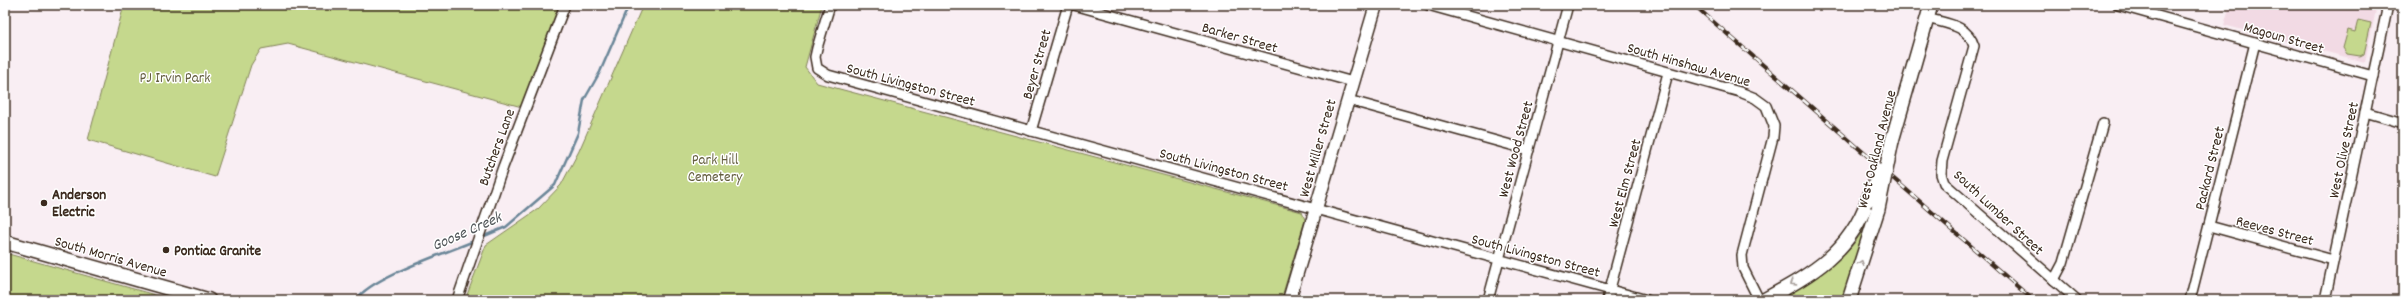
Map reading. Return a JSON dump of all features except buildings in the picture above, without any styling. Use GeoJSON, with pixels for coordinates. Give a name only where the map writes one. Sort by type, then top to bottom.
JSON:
{"type":"FeatureCollection","features":[{"type":"Feature","properties":{"kind":"main road","name":"West Oakland Avenue"},"geometry":{"type":"LineString","coordinates":[[1849,300],[1878,209],[1892,141],[1931,5]]}},
{"type":"Feature","properties":{"kind":"main road"},"geometry":{"type":"LineString","coordinates":[[1764,300],[1822,265],[1838,252],[1852,236],[1892,141]]}},
{"type":"Feature","properties":{"kind":"main road","name":"South Morris Avenue"},"geometry":{"type":"LineString","coordinates":[[5,242],[209,300]]}},
{"type":"Feature","properties":{"kind":"street","name":"Butchers Lane"},"geometry":{"type":"LineString","coordinates":[[457,300],[480,232],[564,5]]}},
{"type":"Feature","properties":{"kind":"street","name":"South Livingston Street"},"geometry":{"type":"LineString","coordinates":[[830,5],[817,48],[816,57],[818,68],[834,77],[1647,300]]}},
{"type":"Feature","properties":{"kind":"street","name":"Beyer Street"},"geometry":{"type":"LineString","coordinates":[[1032,131],[1068,5]]}},
{"type":"Feature","properties":{"kind":"street","name":"Barker Street"},"geometry":{"type":"LineString","coordinates":[[1074,5],[1353,82]]}},
{"type":"Feature","properties":{"kind":"street","name":"West Miller Street"},"geometry":{"type":"LineString","coordinates":[[1289,300],[1376,5]]}},
{"type":"Feature","properties":{"kind":"street","name":"South Hinshaw Avenue"},"geometry":{"type":"LineString","coordinates":[[1428,5],[1755,98],[1766,106],[1772,116],[1773,137],[1742,255],[1743,268],[1759,300]]}},
{"type":"Feature","properties":{"kind":"street","name":"West Wood Street"},"geometry":{"type":"LineString","coordinates":[[1488,300],[1568,5]]}},
{"type":"Feature","properties":{"kind":"street","name":"Magoun Street"},"geometry":{"type":"LineString","coordinates":[[2118,5],[2373,76]]}},
{"type":"Feature","properties":{"kind":"street","name":"West Olive Street"},"geometry":{"type":"LineString","coordinates":[[2325,300],[2388,5]]}},
{"type":"Feature","properties":{"kind":"street","name":"South Lumber Street"},"geometry":{"type":"LineString","coordinates":[[1927,18],[1963,28],[1971,38],[1974,46],[1942,161],[1940,174],[1944,183],[2077,300]]}},
{"type":"Feature","properties":{"kind":"street","name":"Packard Street"},"geometry":{"type":"LineString","coordinates":[[2190,300],[2255,43]]}},
{"type":"Feature","properties":{"kind":"street","name":"West Elm Street"},"geometry":{"type":"LineString","coordinates":[[1607,300],[1668,73]]}},
{"type":"Feature","properties":{"kind":"street"},"geometry":{"type":"LineString","coordinates":[[1348,100],[1529,150]]}},
{"type":"Feature","properties":{"kind":"street"},"geometry":{"type":"LineString","coordinates":[[2365,112],[2403,123]]}},
{"type":"Feature","properties":{"kind":"street"},"geometry":{"type":"LineString","coordinates":[[2054,280],[2063,263],[2103,123]]}},
{"type":"Feature","properties":{"kind":"street","name":"Reeves Street"},"geometry":{"type":"LineString","coordinates":[[2209,226],[2333,260]]}},
{"type":"Feature","properties":{"kind":"shaded area"},"geometry":{"type":"Polygon","coordinates":[[[2230,5],[2377,5],[2365,62],[2224,25],[2230,5]]]}},
{"type":"Feature","properties":{"kind":"green space","name":"PJ Irvin Park"},"geometry":{"type":"Polygon","coordinates":[[[124,5],[560,5],[522,107],[288,44],[261,49],[251,65],[215,177],[88,140],[124,5]]]}},
{"type":"Feature","properties":{"kind":"green space","name":"Park Hill Cemetery"},"geometry":{"type":"Polygon","coordinates":[[[643,5],[822,5],[805,67],[817,83],[1302,212],[1305,220],[1281,300],[465,300],[486,245],[538,209],[561,185],[579,151],[643,5]]]}},
{"type":"Feature","properties":{"kind":"green space"},"geometry":{"type":"Polygon","coordinates":[[[2358,20],[2371,23],[2364,54],[2360,56],[2347,54],[2343,48],[2348,30],[2355,32],[2358,20]]]}},
{"type":"Feature","properties":{"kind":"green space"},"geometry":{"type":"Polygon","coordinates":[[[1867,223],[1843,300],[1777,300],[1816,276],[1839,259],[1850,248],[1867,223]]]}},
{"type":"Feature","properties":{"kind":"green space"},"geometry":{"type":"Polygon","coordinates":[[[5,253],[173,300],[5,300],[5,253]]]}},
{"type":"Feature","properties":{"kind":"waterway","name":"Goose Creek"},"geometry":{"type":"LineString","coordinates":[[482,237],[506,227],[555,185],[578,133],[584,100],[600,72],[629,5]]}},
{"type":"Feature","properties":{"kind":"waterway","name":"Goose Creek"},"geometry":{"type":"LineString","coordinates":[[356,300],[364,291],[393,274],[474,241]]}},
{"type":"Feature","properties":{"kind":"railway"},"geometry":{"type":"LineString","coordinates":[[1694,5],[2033,300]]}},
{"type":"Feature","properties":{"kind":"place","name":"Anderson Electric"},"geometry":{"type":"Point","coordinates":[44,203]}},
{"type":"Feature","properties":{"kind":"place","name":"Pontiac Granite"},"geometry":{"type":"Point","coordinates":[166,250]}}]}
